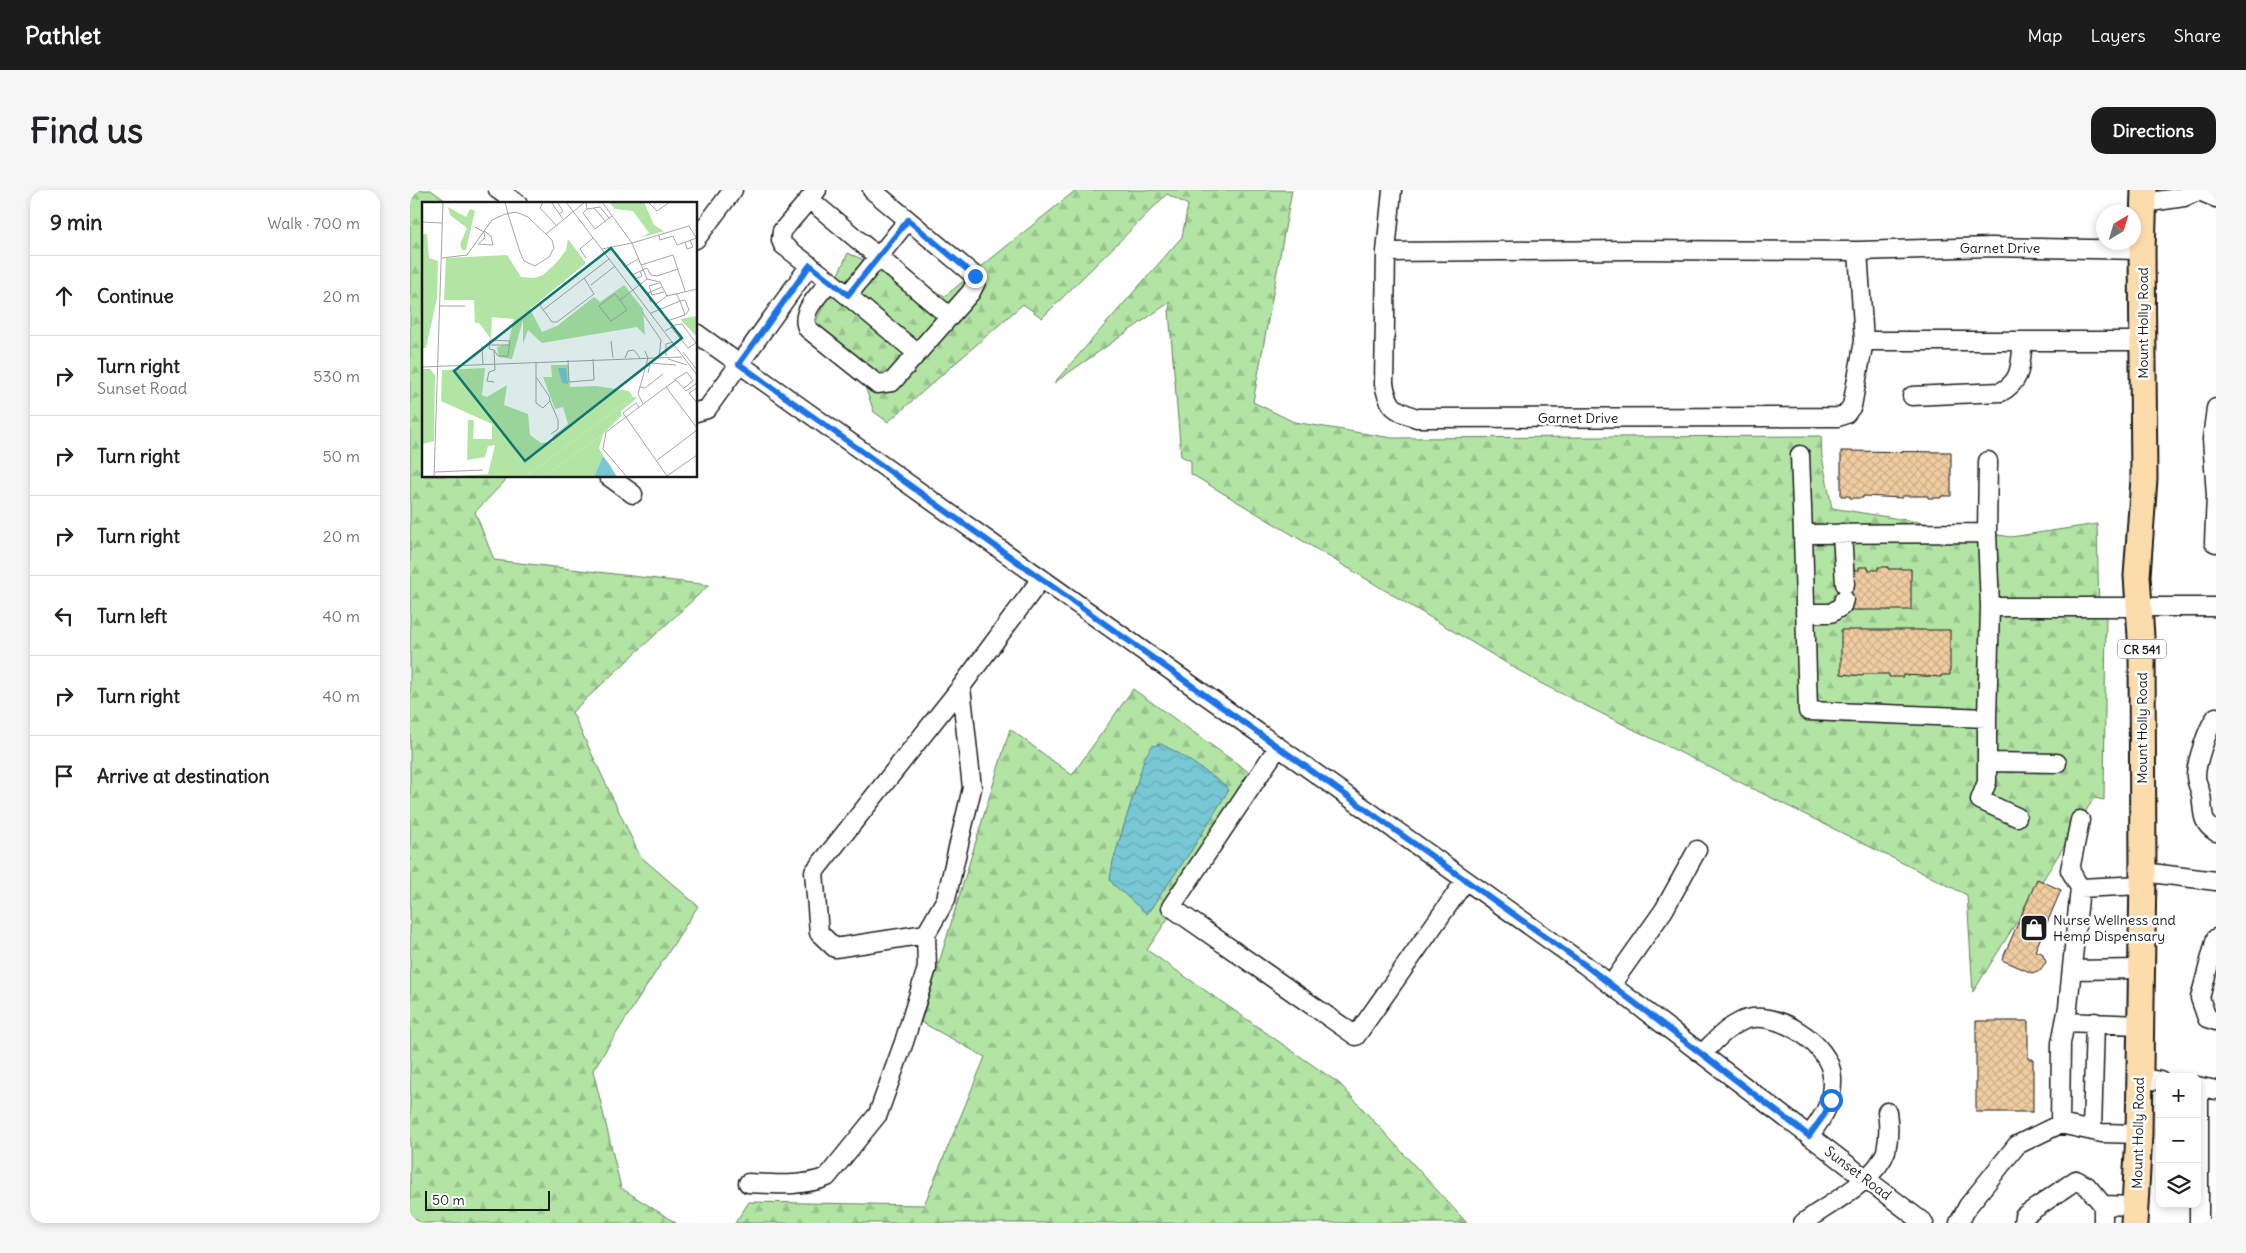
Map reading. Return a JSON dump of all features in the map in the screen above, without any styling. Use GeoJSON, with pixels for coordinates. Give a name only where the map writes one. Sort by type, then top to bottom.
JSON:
{"type":"FeatureCollection","features":[{"type":"Feature","properties":{"kind":"highway","name":"Mount Holly Road"},"geometry":{"type":"LineString","coordinates":[[2136,1217],[2139,1134],[2150,1079],[2140,1025],[2143,878],[2140,608],[2137,576],[2144,479],[2142,250],[2144,196]]}},
{"type":"Feature","properties":{"kind":"street"},"geometry":{"type":"LineString","coordinates":[[498,190],[515,202]]}},
{"type":"Feature","properties":{"kind":"street"},"geometry":{"type":"LineString","coordinates":[[698,236],[733,190]]}},
{"type":"Feature","properties":{"kind":"street"},"geometry":{"type":"LineString","coordinates":[[830,280],[804,315],[805,323],[808,329],[877,384],[892,382],[971,292],[976,282],[975,276],[872,190]]}},
{"type":"Feature","properties":{"kind":"street","name":"Garnet Drive"},"geometry":{"type":"LineString","coordinates":[[1392,190],[1386,252],[1384,384],[1390,404],[1396,411],[1416,418],[1838,417],[1846,414],[1852,406],[1864,341],[1858,251]]}},
{"type":"Feature","properties":{"kind":"street"},"geometry":{"type":"LineString","coordinates":[[2144,196],[2184,196],[2198,190],[2216,198]]}},
{"type":"Feature","properties":{"kind":"street"},"geometry":{"type":"LineString","coordinates":[[917,353],[784,244],[782,231],[813,195],[878,257],[950,316]]}},
{"type":"Feature","properties":{"kind":"street"},"geometry":{"type":"LineString","coordinates":[[848,295],[908,220]]}},
{"type":"Feature","properties":{"kind":"street","name":"Garnet Drive"},"geometry":{"type":"LineString","coordinates":[[1386,252],[1858,251],[1991,247],[2142,250]]}},
{"type":"Feature","properties":{"kind":"street"},"geometry":{"type":"LineString","coordinates":[[698,411],[707,409],[810,265]]}},
{"type":"Feature","properties":{"kind":"street","name":"Sunset Road"},"geometry":{"type":"LineString","coordinates":[[698,334],[1611,985],[1924,1223]]}},
{"type":"Feature","properties":{"kind":"street"},"geometry":{"type":"LineString","coordinates":[[1864,341],[2143,341]]}},
{"type":"Feature","properties":{"kind":"street"},"geometry":{"type":"LineString","coordinates":[[1912,396],[2001,392],[2011,386],[2018,377],[2023,341]]}},
{"type":"Feature","properties":{"kind":"street"},"geometry":{"type":"LineString","coordinates":[[2216,408],[2212,439],[2216,496],[2214,542],[2216,543]]}},
{"type":"Feature","properties":{"kind":"street"},"geometry":{"type":"LineString","coordinates":[[1800,454],[1808,711],[1987,718]]}},
{"type":"Feature","properties":{"kind":"street"},"geometry":{"type":"LineString","coordinates":[[1988,461],[1987,533],[1990,608],[1987,782],[1980,800],[2017,817]]}},
{"type":"Feature","properties":{"kind":"street"},"geometry":{"type":"LineString","coordinates":[[611,478],[633,494]]}},
{"type":"Feature","properties":{"kind":"street"},"geometry":{"type":"LineString","coordinates":[[1805,612],[1831,613],[1842,606],[1845,591],[1842,533]]}},
{"type":"Feature","properties":{"kind":"street"},"geometry":{"type":"LineString","coordinates":[[1803,534],[1987,533]]}},
{"type":"Feature","properties":{"kind":"street"},"geometry":{"type":"LineString","coordinates":[[926,934],[835,948],[819,933],[814,872],[961,687],[1041,579]]}},
{"type":"Feature","properties":{"kind":"street"},"geometry":{"type":"LineString","coordinates":[[1990,608],[2216,607]]}},
{"type":"Feature","properties":{"kind":"street"},"geometry":{"type":"LineString","coordinates":[[748,1184],[800,1184],[827,1177],[878,1114],[904,1042],[927,968],[926,934],[946,899],[972,788],[961,687]]}},
{"type":"Feature","properties":{"kind":"street"},"geometry":{"type":"LineString","coordinates":[[2216,717],[2210,728],[2196,778],[2201,794],[2202,815],[2205,823],[2216,832]]}},
{"type":"Feature","properties":{"kind":"street"},"geometry":{"type":"LineString","coordinates":[[1278,748],[1171,907],[1356,1036],[1465,881]]}},
{"type":"Feature","properties":{"kind":"street"},"geometry":{"type":"LineString","coordinates":[[1987,762],[2057,763]]}},
{"type":"Feature","properties":{"kind":"street"},"geometry":{"type":"LineString","coordinates":[[2060,1124],[2062,1043],[2072,970],[2080,888],[2070,870],[2080,820]]}},
{"type":"Feature","properties":{"kind":"street"},"geometry":{"type":"LineString","coordinates":[[1611,985],[1664,910],[1697,850]]}},
{"type":"Feature","properties":{"kind":"street"},"geometry":{"type":"LineString","coordinates":[[2080,888],[2143,878],[2216,881]]}},
{"type":"Feature","properties":{"kind":"street"},"geometry":{"type":"LineString","coordinates":[[2216,938],[2200,998],[2207,1018],[2216,1021]]}},
{"type":"Feature","properties":{"kind":"street"},"geometry":{"type":"LineString","coordinates":[[2072,970],[2141,970]]}},
{"type":"Feature","properties":{"kind":"street"},"geometry":{"type":"LineString","coordinates":[[1702,1054],[1721,1034],[1741,1021],[1760,1017],[1778,1020],[1811,1041],[1827,1056],[1832,1076],[1831,1100],[1824,1115],[1809,1136]]}},
{"type":"Feature","properties":{"kind":"street"},"geometry":{"type":"LineString","coordinates":[[2065,1022],[2140,1025]]}},
{"type":"Feature","properties":{"kind":"street"},"geometry":{"type":"LineString","coordinates":[[2092,1131],[2095,1022]]}},
{"type":"Feature","properties":{"kind":"street"},"geometry":{"type":"LineString","coordinates":[[2198,1223],[2204,1088]]}},
{"type":"Feature","properties":{"kind":"street"},"geometry":{"type":"LineString","coordinates":[[1803,1223],[1866,1180],[1885,1152],[1889,1129],[1887,1112]]}},
{"type":"Feature","properties":{"kind":"street"},"geometry":{"type":"LineString","coordinates":[[1959,1223],[1968,1206],[2017,1145],[2060,1124],[2092,1131],[2139,1134]]}},
{"type":"Feature","properties":{"kind":"street"},"geometry":{"type":"LineString","coordinates":[[2023,1223],[2024,1216],[2076,1180],[2087,1186],[2103,1205],[2136,1217]]}},
{"type":"Feature","properties":{"kind":"street"},"geometry":{"type":"LineString","coordinates":[[2103,1205],[2103,1223]]}},
{"type":"Feature","properties":{"kind":"green space"},"geometry":{"type":"Polygon","coordinates":[[[410,190],[431,190],[447,202],[422,202],[422,478],[508,478],[475,512],[494,560],[709,585],[572,712],[640,856],[698,906],[593,1070],[621,1188],[676,1223],[410,1223],[410,190]]]}},
{"type":"Feature","properties":{"kind":"green space"},"geometry":{"type":"Polygon","coordinates":[[[1076,190],[1292,190],[1253,402],[1294,422],[1392,438],[1821,436],[1822,457],[1832,508],[2011,537],[2097,524],[2099,613],[2106,612],[2104,800],[2094,798],[1973,992],[1967,895],[1538,682],[1191,474],[1191,461],[1181,456],[1169,311],[1170,302],[1054,383],[1182,237],[1188,205],[1167,194],[1042,318],[1023,304],[888,422],[874,412],[858,367],[808,338],[848,253],[945,296],[1076,190]]]}},
{"type":"Feature","properties":{"kind":"green space"},"geometry":{"type":"Polygon","coordinates":[[[1133,689],[1260,780],[1147,950],[1340,1084],[1467,1223],[735,1223],[749,1202],[924,1205],[985,1057],[921,1022],[1010,729],[1072,775],[1133,689]]]}},
{"type":"Feature","properties":{"kind":"water"},"geometry":{"type":"Polygon","coordinates":[[[1161,744],[1180,754],[1225,785],[1228,791],[1191,851],[1147,914],[1110,880],[1113,861],[1145,757],[1152,746],[1161,744]]]}},
{"type":"Feature","properties":{"kind":"building"},"geometry":{"type":"Polygon","coordinates":[[[1841,451],[1951,452],[1951,496],[1941,496],[1941,498],[1928,498],[1928,496],[1902,496],[1902,498],[1863,496],[1863,498],[1850,498],[1850,496],[1841,496],[1841,451]]]}},
{"type":"Feature","properties":{"kind":"building"},"geometry":{"type":"Polygon","coordinates":[[[1859,567],[1868,567],[1868,570],[1878,570],[1878,567],[1911,569],[1911,610],[1850,610],[1850,599],[1838,599],[1838,584],[1850,570],[1859,570],[1859,567]]]}},
{"type":"Feature","properties":{"kind":"building"},"geometry":{"type":"Polygon","coordinates":[[[1841,630],[1950,630],[1950,675],[1941,675],[1941,677],[1903,675],[1903,677],[1889,677],[1889,674],[1863,674],[1863,676],[1841,674],[1841,630]]]}},
{"type":"Feature","properties":{"kind":"building"},"geometry":{"type":"Polygon","coordinates":[[[2037,879],[2061,890],[2035,951],[2042,953],[2046,962],[2040,970],[2032,973],[2002,960],[2037,879]]]}},
{"type":"Feature","properties":{"kind":"building"},"geometry":{"type":"Polygon","coordinates":[[[1976,1021],[2028,1021],[2028,1059],[2033,1059],[2033,1112],[1976,1112],[1976,1021]]]}},
{"type":"Feature","properties":{"kind":"place","name":"Nurse Wellness and Hemp Dispensary"},"geometry":{"type":"Point","coordinates":[2034,928]}},
{"type":"Feature","properties":{"kind":"route"},"geometry":{"type":"LineString","coordinates":[[975,276],[908,220],[848,295],[810,265],[739,364],[1585,965],[1809,1136],[1824,1115],[1831,1100]]}}]}
